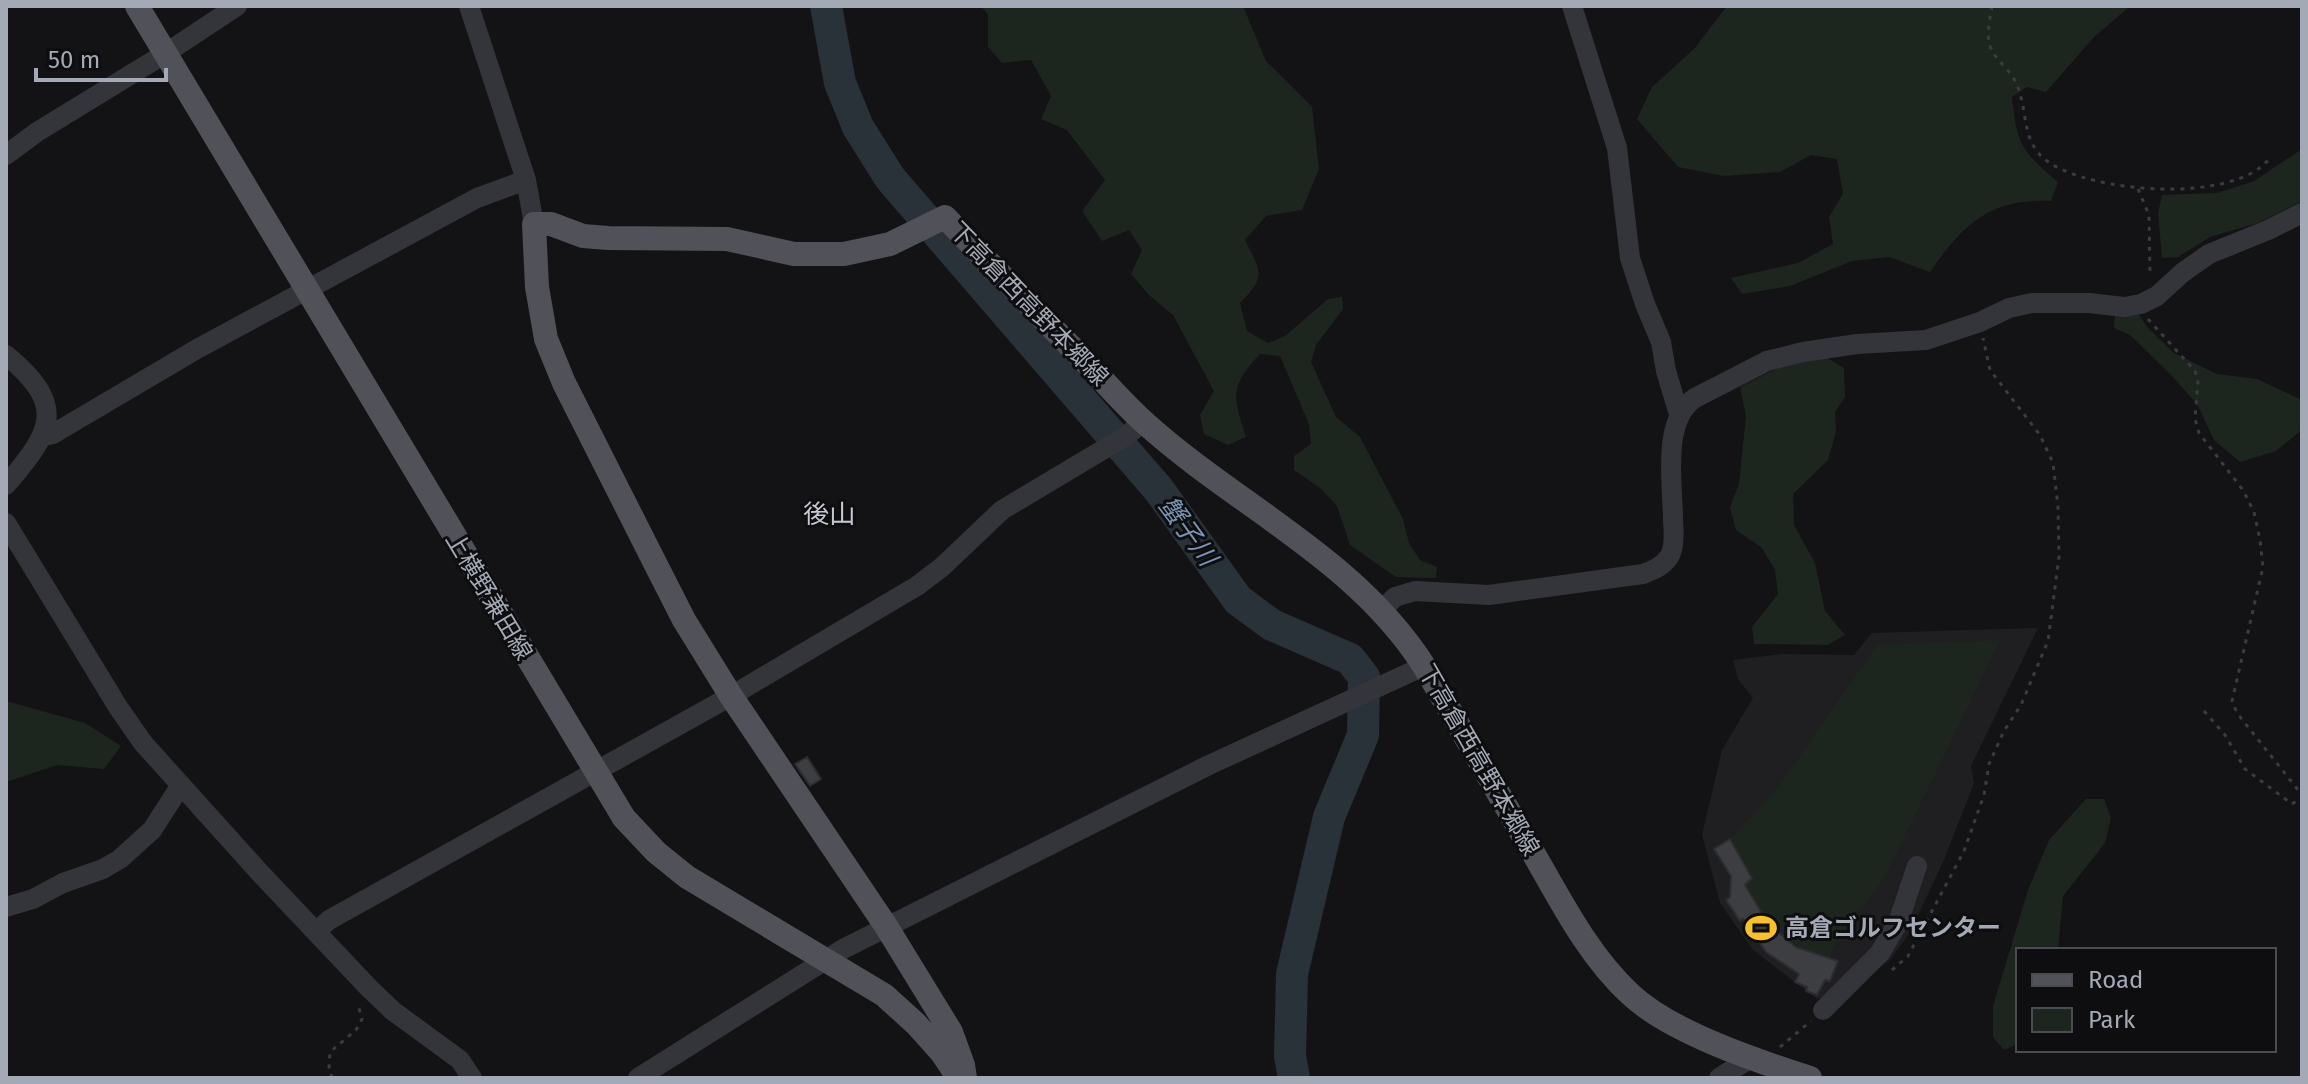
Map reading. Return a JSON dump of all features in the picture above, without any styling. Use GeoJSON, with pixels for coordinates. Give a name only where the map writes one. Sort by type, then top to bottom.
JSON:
{"type":"FeatureCollection","features":[{"type":"Feature","properties":{"kind":"main road","name":"上横野兼田線"},"geometry":{"type":"LineString","coordinates":[[137,6],[624,818],[656,852],[687,877],[884,995],[925,1034],[959,1078]]}},
{"type":"Feature","properties":{"kind":"main road","name":"下高倉西高野本郷線"},"geometry":{"type":"LineString","coordinates":[[534,224],[551,224],[583,236],[727,239],[794,254],[844,254],[890,244],[945,217],[1126,435],[1187,458],[1297,537],[1382,610],[1424,666],[1574,924],[1631,996],[1666,1020],[1751,1058],[1810,1078]]}},
{"type":"Feature","properties":{"kind":"main road"},"geometry":{"type":"LineString","coordinates":[[534,224],[537,287],[546,339],[564,383],[670,592],[731,696],[886,926],[951,1032],[965,1078]]}},
{"type":"Feature","properties":{"kind":"street"},"geometry":{"type":"LineString","coordinates":[[6,155],[37,132],[237,6]]}},
{"type":"Feature","properties":{"kind":"street"},"geometry":{"type":"LineString","coordinates":[[469,6],[526,180],[534,224]]}},
{"type":"Feature","properties":{"kind":"street"},"geometry":{"type":"LineString","coordinates":[[1572,6],[1617,148],[1630,258],[1661,342],[1679,414]]}},
{"type":"Feature","properties":{"kind":"street"},"geometry":{"type":"LineString","coordinates":[[44,436],[53,434],[197,349],[477,198],[526,180]]}},
{"type":"Feature","properties":{"kind":"street"},"geometry":{"type":"LineString","coordinates":[[1382,610],[1395,597],[1415,591],[1489,595],[1643,574],[1657,569],[1671,555],[1674,539],[1672,447],[1679,414],[1695,398],[1767,361],[1857,344],[1926,340],[1980,322],[2009,308],[2032,303],[2089,303],[2124,307],[2141,304],[2157,296],[2209,254],[2302,213]]}},
{"type":"Feature","properties":{"kind":"street"},"geometry":{"type":"LineString","coordinates":[[6,355],[28,372],[46,401],[47,419],[44,436],[6,485]]}},
{"type":"Feature","properties":{"kind":"street"},"geometry":{"type":"LineString","coordinates":[[317,931],[329,920],[731,696],[917,586],[942,567],[1002,510],[1126,435]]}},
{"type":"Feature","properties":{"kind":"street"},"geometry":{"type":"LineString","coordinates":[[6,523],[143,743],[261,874],[393,1011],[460,1060],[472,1078]]}},
{"type":"Feature","properties":{"kind":"street"},"geometry":{"type":"LineString","coordinates":[[638,1078],[824,959],[886,926],[1209,765],[1424,666]]}},
{"type":"Feature","properties":{"kind":"street"},"geometry":{"type":"LineString","coordinates":[[6,907],[33,899],[120,859],[152,830],[181,785]]}},
{"type":"Feature","properties":{"kind":"street"},"geometry":{"type":"LineString","coordinates":[[1823,1010],[1880,953],[1898,923],[1917,866]]}},
{"type":"Feature","properties":{"kind":"street"},"geometry":{"type":"LineString","coordinates":[[1719,1078],[1751,1058]]}},
{"type":"Feature","properties":{"kind":"path"},"geometry":{"type":"LineString","coordinates":[[1992,6],[1989,44],[2019,88],[2028,137],[2035,150],[2048,162],[2066,172],[2138,189],[2208,186],[2236,180],[2258,171],[2268,160]]}},
{"type":"Feature","properties":{"kind":"path"},"geometry":{"type":"LineString","coordinates":[[2138,189],[2149,215],[2151,264],[2149,285],[2141,304],[2155,328],[2195,371],[2198,380],[2195,419],[2199,433],[2243,490],[2254,512],[2263,567],[2232,701],[2237,713],[2302,796],[2292,804],[2245,769],[2225,735],[2204,711]]}},
{"type":"Feature","properties":{"kind":"path"},"geometry":{"type":"LineString","coordinates":[[1890,971],[1908,956],[1964,851],[1984,795],[1989,764],[2004,731],[2021,705],[2048,641],[2059,557],[2053,463],[2040,435],[1990,370],[1980,322]]}},
{"type":"Feature","properties":{"kind":"path"},"geometry":{"type":"LineString","coordinates":[[332,1078],[330,1052],[356,1030],[362,1019],[358,1003]]}},
{"type":"Feature","properties":{"kind":"path"},"geometry":{"type":"LineString","coordinates":[[1780,1047],[1823,1010]]}},
{"type":"Feature","properties":{"kind":"shaded area"},"geometry":{"type":"Polygon","coordinates":[[[2038,628],[1971,766],[1974,783],[1944,860],[1909,934],[1890,960],[1861,982],[1817,999],[1753,950],[1720,903],[1702,835],[1722,750],[1753,698],[1738,679],[1733,660],[1781,654],[1854,655],[1872,633],[2038,628]]]}},
{"type":"Feature","properties":{"kind":"green space"},"geometry":{"type":"Polygon","coordinates":[[[980,6],[1243,6],[1266,61],[1312,107],[1319,169],[1302,210],[1266,216],[1245,240],[1259,273],[1258,280],[1240,303],[1247,331],[1268,343],[1285,336],[1328,299],[1342,297],[1343,309],[1316,345],[1311,362],[1336,417],[1360,437],[1403,519],[1409,543],[1420,560],[1437,567],[1436,578],[1396,577],[1350,545],[1337,506],[1320,488],[1294,470],[1294,456],[1311,444],[1309,424],[1280,356],[1260,354],[1239,384],[1236,393],[1238,412],[1246,437],[1228,445],[1204,434],[1200,415],[1214,391],[1173,315],[1149,295],[1131,274],[1142,250],[1129,230],[1102,241],[1082,211],[1105,180],[1067,130],[1041,119],[1051,96],[1031,60],[1002,63],[988,47],[988,14],[980,6]]]}},
{"type":"Feature","properties":{"kind":"green space"},"geometry":{"type":"Polygon","coordinates":[[[1727,6],[2135,6],[2129,7],[2094,37],[2046,92],[2027,87],[2012,97],[2016,126],[2023,146],[2058,182],[2051,201],[2011,204],[1980,218],[1966,228],[1930,272],[1889,257],[1852,261],[1790,286],[1742,294],[1731,278],[1798,263],[1833,244],[1829,217],[1843,194],[1837,159],[1811,155],[1780,172],[1724,176],[1678,167],[1637,119],[1652,87],[1694,49],[1727,6]]]}},
{"type":"Feature","properties":{"kind":"green space"},"geometry":{"type":"Polygon","coordinates":[[[2302,149],[2302,201],[2258,223],[2210,237],[2178,257],[2162,258],[2158,213],[2162,195],[2217,193],[2254,181],[2302,149]]]}},
{"type":"Feature","properties":{"kind":"green space"},"geometry":{"type":"Polygon","coordinates":[[[2138,313],[2147,327],[2174,353],[2217,374],[2257,379],[2302,400],[2302,430],[2276,451],[2240,462],[2214,440],[2197,404],[2172,376],[2130,335],[2114,328],[2115,315],[2138,313]]]}},
{"type":"Feature","properties":{"kind":"green space"},"geometry":{"type":"Polygon","coordinates":[[[1827,358],[1844,368],[1845,397],[1835,412],[1836,432],[1828,460],[1793,494],[1794,525],[1815,563],[1825,611],[1845,635],[1828,645],[1754,644],[1752,627],[1778,594],[1775,570],[1762,548],[1736,530],[1730,507],[1739,484],[1746,416],[1740,387],[1782,366],[1827,358]]]}},
{"type":"Feature","properties":{"kind":"green space"},"geometry":{"type":"Polygon","coordinates":[[[2000,640],[1885,877],[1836,942],[1828,960],[1789,940],[1761,911],[1745,885],[1752,877],[1730,839],[1776,790],[1877,645],[2000,640]]]}},
{"type":"Feature","properties":{"kind":"green space"},"geometry":{"type":"Polygon","coordinates":[[[6,701],[85,723],[121,746],[104,769],[57,765],[6,782],[6,701]]]}},
{"type":"Feature","properties":{"kind":"green space"},"geometry":{"type":"Polygon","coordinates":[[[2086,799],[2104,799],[2111,818],[2105,843],[2063,896],[2058,948],[2016,948],[2016,1045],[2004,1050],[1993,1037],[1993,1006],[2028,890],[2049,840],[2086,799]]]}},
{"type":"Feature","properties":{"kind":"building"},"geometry":{"type":"Polygon","coordinates":[[[807,757],[821,779],[810,786],[795,764],[807,757]]]}},
{"type":"Feature","properties":{"kind":"building"},"geometry":{"type":"Polygon","coordinates":[[[1730,839],[1752,878],[1745,885],[1777,931],[1796,947],[1838,961],[1830,981],[1825,980],[1817,995],[1795,982],[1799,974],[1766,952],[1726,900],[1730,897],[1731,876],[1714,849],[1730,839]]]}},
{"type":"Feature","properties":{"kind":"waterway","name":"蟹子川"},"geometry":{"type":"LineString","coordinates":[[826,6],[840,83],[858,127],[890,178],[1159,490],[1238,600],[1272,625],[1350,659],[1364,677],[1363,735],[1329,817],[1292,974],[1290,1056],[1294,1078]]}},
{"type":"Feature","properties":{"kind":"place","name":"高倉ゴルフセンター"},"geometry":{"type":"Point","coordinates":[1761,928]}},
{"type":"Feature","properties":{"kind":"district","name":"後山"},"geometry":{"type":"Point","coordinates":[829,514]}}]}
